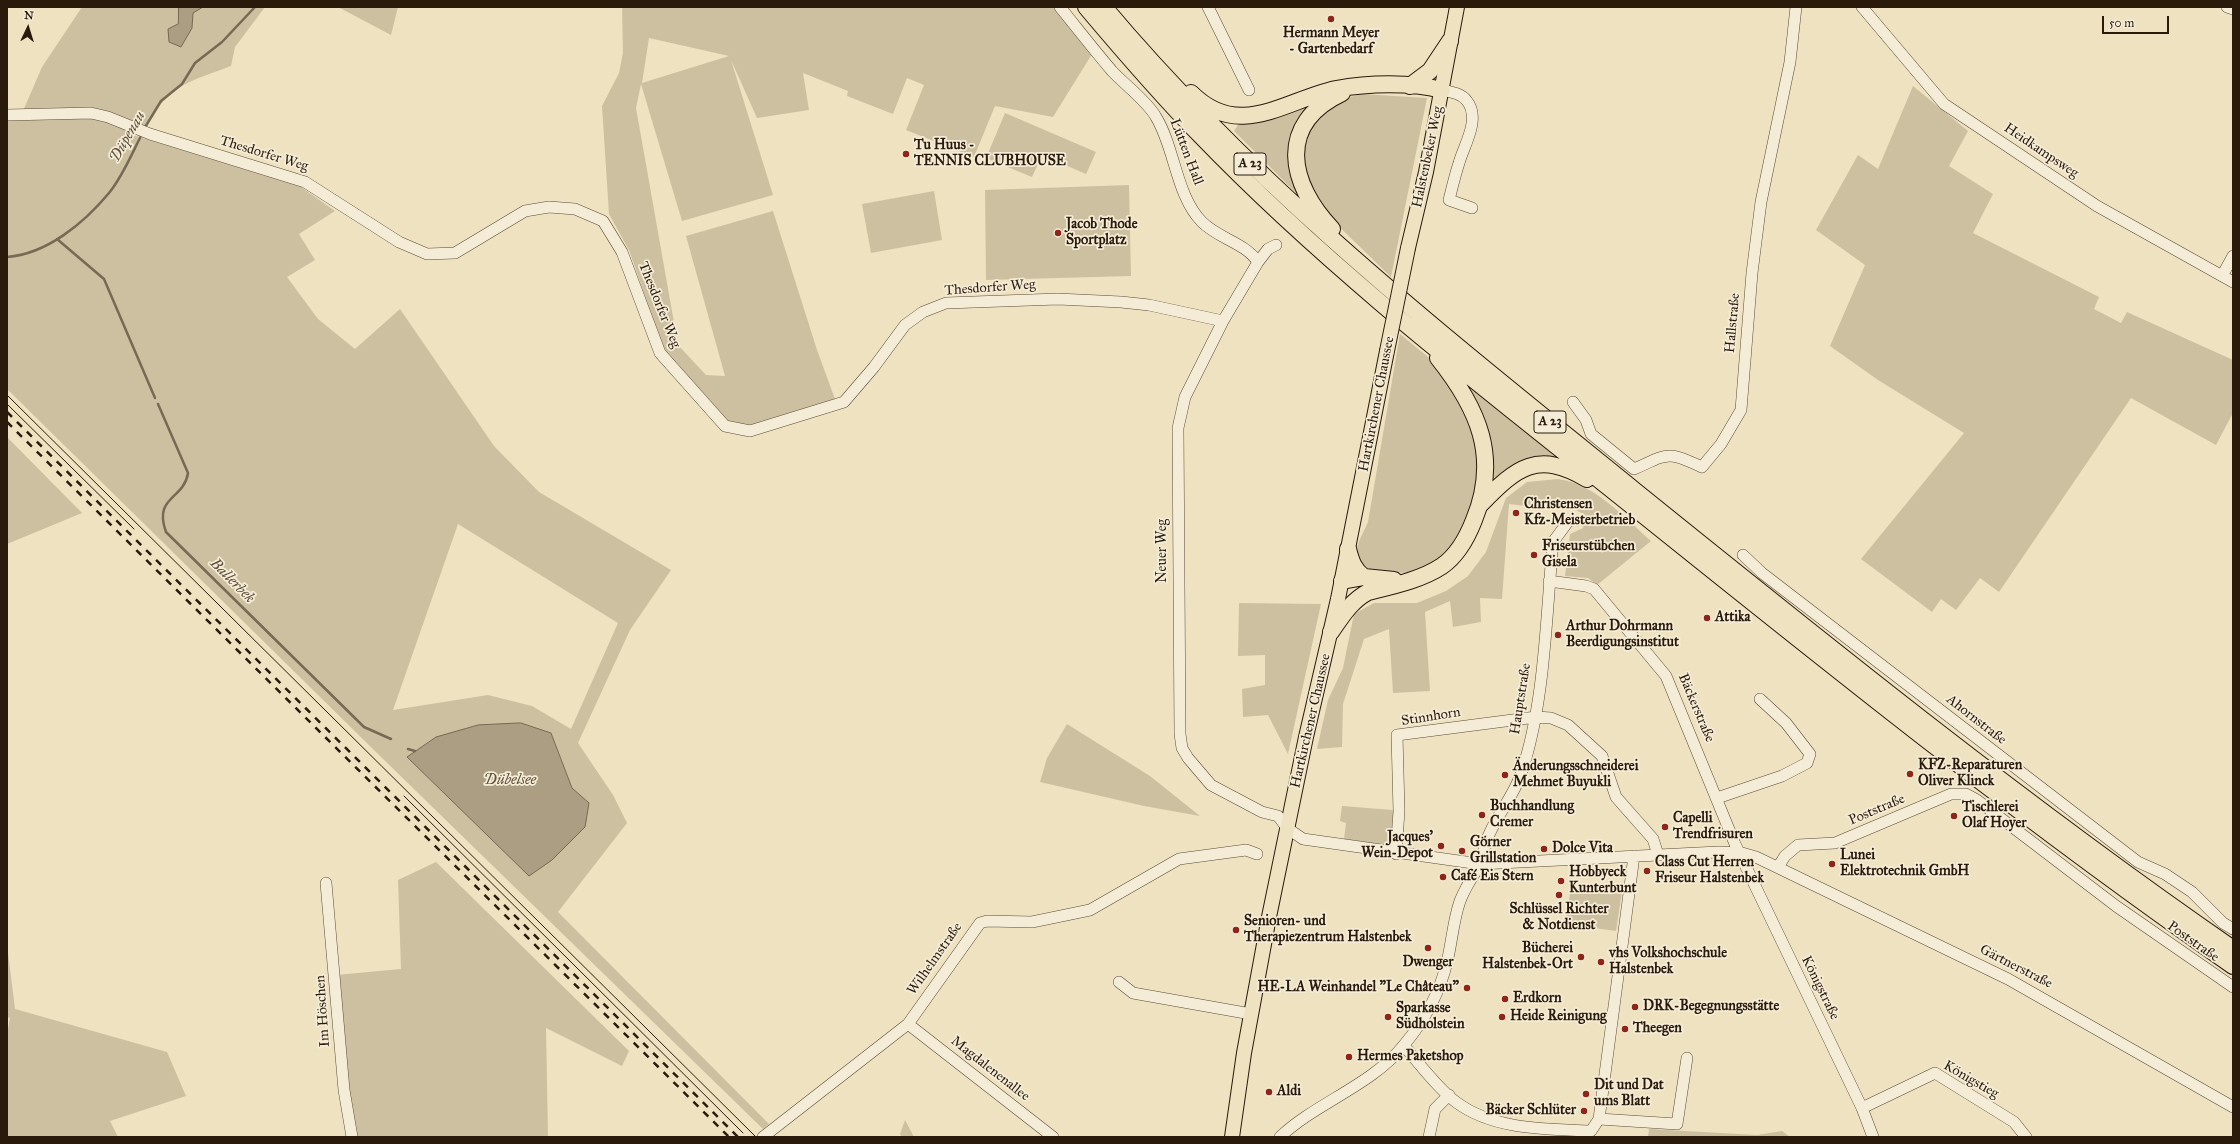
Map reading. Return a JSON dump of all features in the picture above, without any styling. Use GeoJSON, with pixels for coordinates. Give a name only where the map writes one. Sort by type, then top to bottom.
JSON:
{"type":"FeatureCollection","features":[{"type":"Feature","properties":{"kind":"highway","name":"A 23"},"geometry":{"type":"LineString","coordinates":[[1086,7],[1157,89],[1214,148],[1311,241],[1420,335],[1625,501],[1927,741],[2111,881],[2233,966]]}},
{"type":"Feature","properties":{"kind":"highway","name":"A 23"},"geometry":{"type":"LineString","coordinates":[[1104,7],[1212,127],[1261,175],[1374,277],[1478,364],[1888,694],[2119,869],[2233,950]]}},
{"type":"Feature","properties":{"kind":"highway"},"geometry":{"type":"LineString","coordinates":[[1410,86],[1430,71],[1450,42]]}},
{"type":"Feature","properties":{"kind":"highway"},"geometry":{"type":"LineString","coordinates":[[1135,43],[1165,66],[1204,104],[1232,115],[1260,114],[1320,93],[1356,87],[1410,86],[1442,90]]}},
{"type":"Feature","properties":{"kind":"highway"},"geometry":{"type":"LineString","coordinates":[[1356,87],[1320,105],[1312,113],[1303,127],[1298,142],[1296,166],[1300,184],[1310,203],[1374,277]]}},
{"type":"Feature","properties":{"kind":"highway"},"geometry":{"type":"LineString","coordinates":[[1420,335],[1460,385],[1474,412],[1482,438],[1485,460],[1481,504]]}},
{"type":"Feature","properties":{"kind":"highway"},"geometry":{"type":"LineString","coordinates":[[1342,581],[1359,590],[1366,584],[1406,580],[1430,573],[1451,559],[1465,540],[1481,504],[1503,480],[1516,471],[1532,466],[1546,465],[1564,467],[1576,472],[1625,501]]}},
{"type":"Feature","properties":{"kind":"highway"},"geometry":{"type":"LineString","coordinates":[[1348,549],[1351,562],[1366,584]]}},
{"type":"Feature","properties":{"kind":"highway"},"geometry":{"type":"LineString","coordinates":[[1331,632],[1366,584]]}},
{"type":"Feature","properties":{"kind":"main road","name":"Halstenbeker Weg"},"geometry":{"type":"LineString","coordinates":[[1396,306],[1442,90],[1457,7]]}},
{"type":"Feature","properties":{"kind":"main road","name":"Hartkirchener Chaussee"},"geometry":{"type":"LineString","coordinates":[[1232,1137],[1251,1014],[1287,828],[1306,737],[1342,581],[1396,306]]}},
{"type":"Feature","properties":{"kind":"street","name":"Lütten Hall"},"geometry":{"type":"LineString","coordinates":[[1060,7],[1112,71],[1156,116],[1171,151],[1179,180],[1188,201],[1202,222],[1251,252],[1258,262]]}},
{"type":"Feature","properties":{"kind":"street"},"geometry":{"type":"LineString","coordinates":[[1208,7],[1249,90]]}},
{"type":"Feature","properties":{"kind":"street","name":"Hallstraße"},"geometry":{"type":"LineString","coordinates":[[1573,402],[1586,420],[1591,434],[1634,469],[1666,455],[1679,456],[1702,467],[1722,444],[1741,410],[1752,273],[1761,202],[1790,62],[1796,7]]}},
{"type":"Feature","properties":{"kind":"street","name":"Heidkampsweg"},"geometry":{"type":"LineString","coordinates":[[1862,7],[1944,104],[2097,206],[2233,282]]}},
{"type":"Feature","properties":{"kind":"street"},"geometry":{"type":"LineString","coordinates":[[2227,7],[2233,9]]}},
{"type":"Feature","properties":{"kind":"street"},"geometry":{"type":"LineString","coordinates":[[1442,90],[1461,95],[1468,101],[1471,109],[1472,122],[1467,143],[1459,163],[1449,200],[1472,208]]}},
{"type":"Feature","properties":{"kind":"street","name":"Thesdorfer Weg"},"geometry":{"type":"LineString","coordinates":[[7,115],[91,113],[108,117],[150,134],[305,182],[399,242],[427,254],[455,253],[525,211],[549,207],[576,209],[603,221],[622,252],[660,353],[725,426],[750,431],[844,402],[874,367],[905,325],[923,312],[946,303],[1058,299],[1121,302],[1176,310],[1223,321]]}},
{"type":"Feature","properties":{"kind":"street","name":"Neuer Weg"},"geometry":{"type":"LineString","coordinates":[[1276,245],[1268,249],[1258,262],[1223,321],[1184,400],[1178,428],[1180,734],[1182,748],[1188,758],[1211,785],[1262,812],[1278,816],[1287,828],[1303,839],[1396,854],[1480,864]]}},
{"type":"Feature","properties":{"kind":"street"},"geometry":{"type":"LineString","coordinates":[[2222,276],[2233,256]]}},
{"type":"Feature","properties":{"kind":"street","name":"Hauptstraße"},"geometry":{"type":"LineString","coordinates":[[1280,1137],[1296,1124],[1360,1083],[1404,1046],[1418,1026],[1437,992],[1447,962],[1460,902],[1469,881],[1480,864],[1486,842],[1520,776],[1536,717],[1553,542],[1567,523]]}},
{"type":"Feature","properties":{"kind":"street","name":"Ahornstraße"},"geometry":{"type":"LineString","coordinates":[[1743,555],[1762,573],[2054,800],[2138,862],[2165,874],[2192,892],[2223,922],[2233,929]]}},
{"type":"Feature","properties":{"kind":"street","name":"Bäckerstraße"},"geometry":{"type":"LineString","coordinates":[[1549,581],[1586,586],[1601,596],[1666,676],[1739,853]]}},
{"type":"Feature","properties":{"kind":"street"},"geometry":{"type":"LineString","coordinates":[[1717,798],[1782,776],[1807,763],[1810,754],[1801,740],[1786,723],[1760,699]]}},
{"type":"Feature","properties":{"kind":"street"},"geometry":{"type":"LineString","coordinates":[[1536,717],[1551,718],[1568,725],[1602,756],[1616,797],[1653,839],[1658,855]]}},
{"type":"Feature","properties":{"kind":"street","name":"Stinnhorn"},"geometry":{"type":"LineString","coordinates":[[1396,854],[1399,812],[1398,735],[1536,717]]}},
{"type":"Feature","properties":{"kind":"street","name":"Poststraße"},"geometry":{"type":"LineString","coordinates":[[1778,867],[1785,856],[1798,845],[1835,843],[1951,794],[1966,794],[1977,800],[2116,906],[2233,987]]}},
{"type":"Feature","properties":{"kind":"street","name":"Wilhelmstraße"},"geometry":{"type":"LineString","coordinates":[[762,1137],[908,1024],[980,923],[1032,922],[1090,910],[1178,859],[1246,850],[1258,854]]}},
{"type":"Feature","properties":{"kind":"street"},"geometry":{"type":"LineString","coordinates":[[1480,864],[1718,852],[1739,853],[1756,857],[1778,867]]}},
{"type":"Feature","properties":{"kind":"street","name":"Königstraße"},"geometry":{"type":"LineString","coordinates":[[1739,853],[1862,1108],[1873,1137]]}},
{"type":"Feature","properties":{"kind":"street"},"geometry":{"type":"LineString","coordinates":[[1404,1046],[1456,1102],[1476,1112],[1501,1122],[1518,1125],[1591,1131],[1600,1119],[1634,856]]}},
{"type":"Feature","properties":{"kind":"street","name":"Gärtnerstraße"},"geometry":{"type":"LineString","coordinates":[[1778,867],[2008,979],[2233,1107]]}},
{"type":"Feature","properties":{"kind":"street","name":"Im Höschen"},"geometry":{"type":"LineString","coordinates":[[326,883],[344,1090],[352,1137]]}},
{"type":"Feature","properties":{"kind":"street"},"geometry":{"type":"LineString","coordinates":[[1119,982],[1133,993],[1251,1014]]}},
{"type":"Feature","properties":{"kind":"street","name":"Magdalenenallee"},"geometry":{"type":"LineString","coordinates":[[908,1024],[1053,1137]]}},
{"type":"Feature","properties":{"kind":"street"},"geometry":{"type":"LineString","coordinates":[[1600,1119],[1678,1124],[1687,1058]]}},
{"type":"Feature","properties":{"kind":"street","name":"Königstieg"},"geometry":{"type":"LineString","coordinates":[[1862,1108],[1897,1095],[1935,1073],[2014,1122],[2026,1137]]}},
{"type":"Feature","properties":{"kind":"street"},"geometry":{"type":"LineString","coordinates":[[1430,1137],[1435,1109],[1449,1095]]}},
{"type":"Feature","properties":{"kind":"shaded area"},"geometry":{"type":"Polygon","coordinates":[[[82,7],[265,7],[235,47],[231,66],[191,81],[172,93],[154,113],[145,127],[138,125],[133,135],[301,187],[335,211],[299,234],[315,260],[287,277],[318,319],[355,349],[400,309],[494,446],[539,492],[671,570],[630,630],[578,743],[613,795],[627,823],[558,912],[769,1124],[763,1129],[378,754],[7,389],[7,118],[20,118],[42,67],[82,7]],[[458,524],[393,710],[488,695],[532,706],[571,729],[618,623],[458,524]],[[521,723],[572,788],[551,733],[521,723]]]}},
{"type":"Feature","properties":{"kind":"shaded area"},"geometry":{"type":"Polygon","coordinates":[[[338,7],[398,7],[391,35],[338,7]]]}},
{"type":"Feature","properties":{"kind":"shaded area"},"geometry":{"type":"Polygon","coordinates":[[[622,7],[1056,7],[1092,54],[1053,117],[995,106],[974,157],[906,130],[924,85],[907,78],[893,114],[847,96],[848,91],[803,73],[809,110],[757,118],[731,60],[773,195],[682,221],[641,84],[636,108],[678,345],[706,375],[725,376],[686,236],[773,211],[817,350],[835,399],[752,426],[728,421],[663,348],[629,250],[609,214],[602,106],[619,73],[623,53],[622,7]],[[649,38],[642,83],[729,56],[649,38]]]}},
{"type":"Feature","properties":{"kind":"shaded area"},"geometry":{"type":"Polygon","coordinates":[[[1913,86],[1968,131],[1949,166],[1993,194],[1973,233],[2099,297],[2094,309],[2121,323],[2127,312],[2233,360],[2233,413],[2216,445],[2131,398],[1999,592],[1980,578],[1956,610],[1941,599],[1932,612],[1861,559],[1964,433],[1878,380],[1830,346],[1865,265],[1816,230],[1858,155],[1878,169],[1913,86]]]}},
{"type":"Feature","properties":{"kind":"shaded area"},"geometry":{"type":"Polygon","coordinates":[[[1362,94],[1427,98],[1391,277],[1323,211],[1309,190],[1301,155],[1307,128],[1338,100],[1362,94]]]}},
{"type":"Feature","properties":{"kind":"shaded area"},"geometry":{"type":"Polygon","coordinates":[[[1322,96],[1297,129],[1303,200],[1234,131],[1240,122],[1322,96]]]}},
{"type":"Feature","properties":{"kind":"shaded area"},"geometry":{"type":"Polygon","coordinates":[[[1005,113],[1096,152],[1086,174],[1042,155],[1032,177],[986,158],[1005,113]]]}},
{"type":"Feature","properties":{"kind":"shaded area","name":"Jacob Thode Sportplatz"},"geometry":{"type":"Polygon","coordinates":[[[1129,185],[1131,276],[986,280],[985,190],[1129,185]]]}},
{"type":"Feature","properties":{"kind":"shaded area"},"geometry":{"type":"Polygon","coordinates":[[[934,191],[942,240],[871,253],[862,204],[934,191]]]}},
{"type":"Feature","properties":{"kind":"shaded area"},"geometry":{"type":"Polygon","coordinates":[[[1400,334],[1433,361],[1455,386],[1479,449],[1478,485],[1459,541],[1444,557],[1412,573],[1368,572],[1359,561],[1357,550],[1368,522],[1400,334]]]}},
{"type":"Feature","properties":{"kind":"shaded area"},"geometry":{"type":"Polygon","coordinates":[[[1471,388],[1558,458],[1489,488],[1467,390],[1471,388]]]}},
{"type":"Feature","properties":{"kind":"shaded area"},"geometry":{"type":"Polygon","coordinates":[[[7,437],[82,513],[7,544],[7,437]]]}},
{"type":"Feature","properties":{"kind":"shaded area"},"geometry":{"type":"Polygon","coordinates":[[[1558,479],[1572,482],[1597,494],[1651,541],[1597,585],[1588,578],[1565,576],[1570,534],[1583,528],[1585,515],[1569,506],[1552,509],[1509,504],[1502,599],[1480,598],[1481,622],[1453,627],[1450,601],[1425,612],[1430,691],[1393,693],[1389,629],[1364,639],[1343,704],[1342,747],[1317,749],[1328,700],[1343,668],[1354,614],[1374,603],[1417,603],[1446,591],[1468,576],[1486,552],[1506,498],[1527,482],[1558,479]]]}},
{"type":"Feature","properties":{"kind":"shaded area"},"geometry":{"type":"Polygon","coordinates":[[[1239,603],[1321,604],[1288,754],[1268,715],[1243,717],[1242,689],[1265,685],[1265,655],[1238,656],[1239,603]]]}},
{"type":"Feature","properties":{"kind":"shaded area"},"geometry":{"type":"Polygon","coordinates":[[[1067,724],[1150,776],[1200,816],[1144,806],[1040,782],[1047,758],[1067,724]]]}},
{"type":"Feature","properties":{"kind":"shaded area"},"geometry":{"type":"Polygon","coordinates":[[[1342,806],[1393,810],[1392,846],[1344,839],[1346,823],[1340,821],[1342,806]]]}},
{"type":"Feature","properties":{"kind":"shaded area"},"geometry":{"type":"Polygon","coordinates":[[[436,862],[629,1051],[622,1066],[546,1028],[548,1137],[358,1137],[350,1102],[336,975],[401,969],[398,880],[436,862]]]}},
{"type":"Feature","properties":{"kind":"shaded area"},"geometry":{"type":"Polygon","coordinates":[[[1571,888],[1622,891],[1616,931],[1565,924],[1571,888]]]}},
{"type":"Feature","properties":{"kind":"shaded area"},"geometry":{"type":"Polygon","coordinates":[[[7,945],[15,1009],[167,1052],[186,1096],[110,1121],[118,1137],[7,1137],[7,1035],[10,1018],[7,1017],[7,945]]]}},
{"type":"Feature","properties":{"kind":"shaded area"},"geometry":{"type":"Polygon","coordinates":[[[905,1120],[914,1137],[902,1137],[900,1134],[905,1120]]]}},
{"type":"Feature","properties":{"kind":"shaded area"},"geometry":{"type":"Polygon","coordinates":[[[1649,1129],[1757,1135],[1782,1131],[1790,1137],[1648,1137],[1649,1129]]]}},
{"type":"Feature","properties":{"kind":"water"},"geometry":{"type":"Polygon","coordinates":[[[179,7],[203,7],[193,13],[192,28],[181,47],[169,42],[168,29],[178,24],[179,7]]]}},
{"type":"Feature","properties":{"kind":"water","name":"Dübelsee"},"geometry":{"type":"Polygon","coordinates":[[[521,723],[551,733],[572,788],[589,803],[585,827],[552,860],[529,876],[407,757],[436,737],[478,725],[521,723]]]}},
{"type":"Feature","properties":{"kind":"waterway","name":"Düpenau"},"geometry":{"type":"LineString","coordinates":[[144,129],[161,101],[182,84],[195,63],[222,42],[255,7]]}},
{"type":"Feature","properties":{"kind":"waterway","name":"Düpenau"},"geometry":{"type":"LineString","coordinates":[[7,257],[22,255],[36,250],[64,235],[76,226],[109,193],[123,172],[142,134]]}},
{"type":"Feature","properties":{"kind":"waterway","name":"Ballerbek"},"geometry":{"type":"LineString","coordinates":[[57,239],[104,279],[155,398]]}},
{"type":"Feature","properties":{"kind":"waterway","name":"Ballerbek"},"geometry":{"type":"LineString","coordinates":[[158,404],[188,473],[181,489],[166,505],[163,511],[163,520],[166,532],[364,727],[391,739]]}},
{"type":"Feature","properties":{"kind":"waterway","name":"Ballerbek"},"geometry":{"type":"LineString","coordinates":[[408,749],[415,751]]}},
{"type":"Feature","properties":{"kind":"tram line"},"geometry":{"type":"LineString","coordinates":[[7,395],[756,1137]]}},
{"type":"Feature","properties":{"kind":"tram line"},"geometry":{"type":"LineString","coordinates":[[7,404],[134,529]]}},
{"type":"Feature","properties":{"kind":"tram line"},"geometry":{"type":"LineString","coordinates":[[404,796],[743,1133]]}},
{"type":"Feature","properties":{"kind":"railway"},"geometry":{"type":"LineString","coordinates":[[7,412],[738,1137]]}},
{"type":"Feature","properties":{"kind":"railway"},"geometry":{"type":"LineString","coordinates":[[7,422],[729,1137]]}},
{"type":"Feature","properties":{"kind":"place","name":"Hermann Meyer - Gartenbedarf"},"geometry":{"type":"Point","coordinates":[1331,19]}},
{"type":"Feature","properties":{"kind":"place","name":"Tu Huus - TENNIS CLUBHOUSE"},"geometry":{"type":"Point","coordinates":[906,154]}},
{"type":"Feature","properties":{"kind":"place","name":"Jacob Thode Sportplatz"},"geometry":{"type":"Point","coordinates":[1058,233]}},
{"type":"Feature","properties":{"kind":"place","name":"Christensen Kfz-Meisterbetrieb"},"geometry":{"type":"Point","coordinates":[1516,513]}},
{"type":"Feature","properties":{"kind":"place","name":"Friseurstübchen Gisela"},"geometry":{"type":"Point","coordinates":[1534,555]}},
{"type":"Feature","properties":{"kind":"place","name":"Attika"},"geometry":{"type":"Point","coordinates":[1707,618]}},
{"type":"Feature","properties":{"kind":"place","name":"Arthur Dohrmann Beerdigungsinstitut"},"geometry":{"type":"Point","coordinates":[1558,635]}},
{"type":"Feature","properties":{"kind":"place","name":"KFZ-Reparaturen Oliver Klinck"},"geometry":{"type":"Point","coordinates":[1910,774]}},
{"type":"Feature","properties":{"kind":"place","name":"Änderungsschneiderei Mehmet Buyukli"},"geometry":{"type":"Point","coordinates":[1505,775]}},
{"type":"Feature","properties":{"kind":"place","name":"Buchhandlung Cremer"},"geometry":{"type":"Point","coordinates":[1482,815]}},
{"type":"Feature","properties":{"kind":"place","name":"Tischlerei Olaf Hoyer"},"geometry":{"type":"Point","coordinates":[1954,816]}},
{"type":"Feature","properties":{"kind":"place","name":"Capelli Trendfrisuren"},"geometry":{"type":"Point","coordinates":[1665,827]}},
{"type":"Feature","properties":{"kind":"place","name":"Jacques' Wein-Depot"},"geometry":{"type":"Point","coordinates":[1441,846]}},
{"type":"Feature","properties":{"kind":"place","name":"Dolce Vita"},"geometry":{"type":"Point","coordinates":[1544,849]}},
{"type":"Feature","properties":{"kind":"place","name":"Görner Grillstation"},"geometry":{"type":"Point","coordinates":[1462,851]}},
{"type":"Feature","properties":{"kind":"place","name":"Lunei Elektrotechnik GmbH"},"geometry":{"type":"Point","coordinates":[1832,864]}},
{"type":"Feature","properties":{"kind":"place","name":"Class Cut Herren Friseur Halstenbek"},"geometry":{"type":"Point","coordinates":[1647,871]}},
{"type":"Feature","properties":{"kind":"place","name":"Café Eis Stern"},"geometry":{"type":"Point","coordinates":[1443,877]}},
{"type":"Feature","properties":{"kind":"place","name":"Hobbyeck Kunterbunt"},"geometry":{"type":"Point","coordinates":[1561,881]}},
{"type":"Feature","properties":{"kind":"place","name":"Schlüssel Richter & Notdienst"},"geometry":{"type":"Point","coordinates":[1559,895]}},
{"type":"Feature","properties":{"kind":"place","name":"Senioren- und Therapiezentrum Halstenbek"},"geometry":{"type":"Point","coordinates":[1236,930]}},
{"type":"Feature","properties":{"kind":"place","name":"Dwenger"},"geometry":{"type":"Point","coordinates":[1428,948]}},
{"type":"Feature","properties":{"kind":"place","name":"Bücherei Halstenbek-Ort"},"geometry":{"type":"Point","coordinates":[1581,957]}},
{"type":"Feature","properties":{"kind":"place","name":"vhs Volkshochschule Halstenbek"},"geometry":{"type":"Point","coordinates":[1601,962]}},
{"type":"Feature","properties":{"kind":"place","name":"HE-LA Weinhandel \"Le Château\""},"geometry":{"type":"Point","coordinates":[1467,988]}},
{"type":"Feature","properties":{"kind":"place","name":"Erdkorn"},"geometry":{"type":"Point","coordinates":[1505,999]}},
{"type":"Feature","properties":{"kind":"place","name":"DRK-Begegnungsstätte"},"geometry":{"type":"Point","coordinates":[1635,1007]}},
{"type":"Feature","properties":{"kind":"place","name":"Sparkasse Südholstein"},"geometry":{"type":"Point","coordinates":[1388,1017]}},
{"type":"Feature","properties":{"kind":"place","name":"Heide Reinigung"},"geometry":{"type":"Point","coordinates":[1502,1017]}},
{"type":"Feature","properties":{"kind":"place","name":"Theegen"},"geometry":{"type":"Point","coordinates":[1625,1029]}},
{"type":"Feature","properties":{"kind":"place","name":"Hermes Paketshop"},"geometry":{"type":"Point","coordinates":[1349,1057]}},
{"type":"Feature","properties":{"kind":"place","name":"Aldi"},"geometry":{"type":"Point","coordinates":[1269,1092]}},
{"type":"Feature","properties":{"kind":"place","name":"Dit und Dat ums Blatt"},"geometry":{"type":"Point","coordinates":[1586,1094]}},
{"type":"Feature","properties":{"kind":"place","name":"Bäcker Schlüter"},"geometry":{"type":"Point","coordinates":[1584,1111]}}]}
